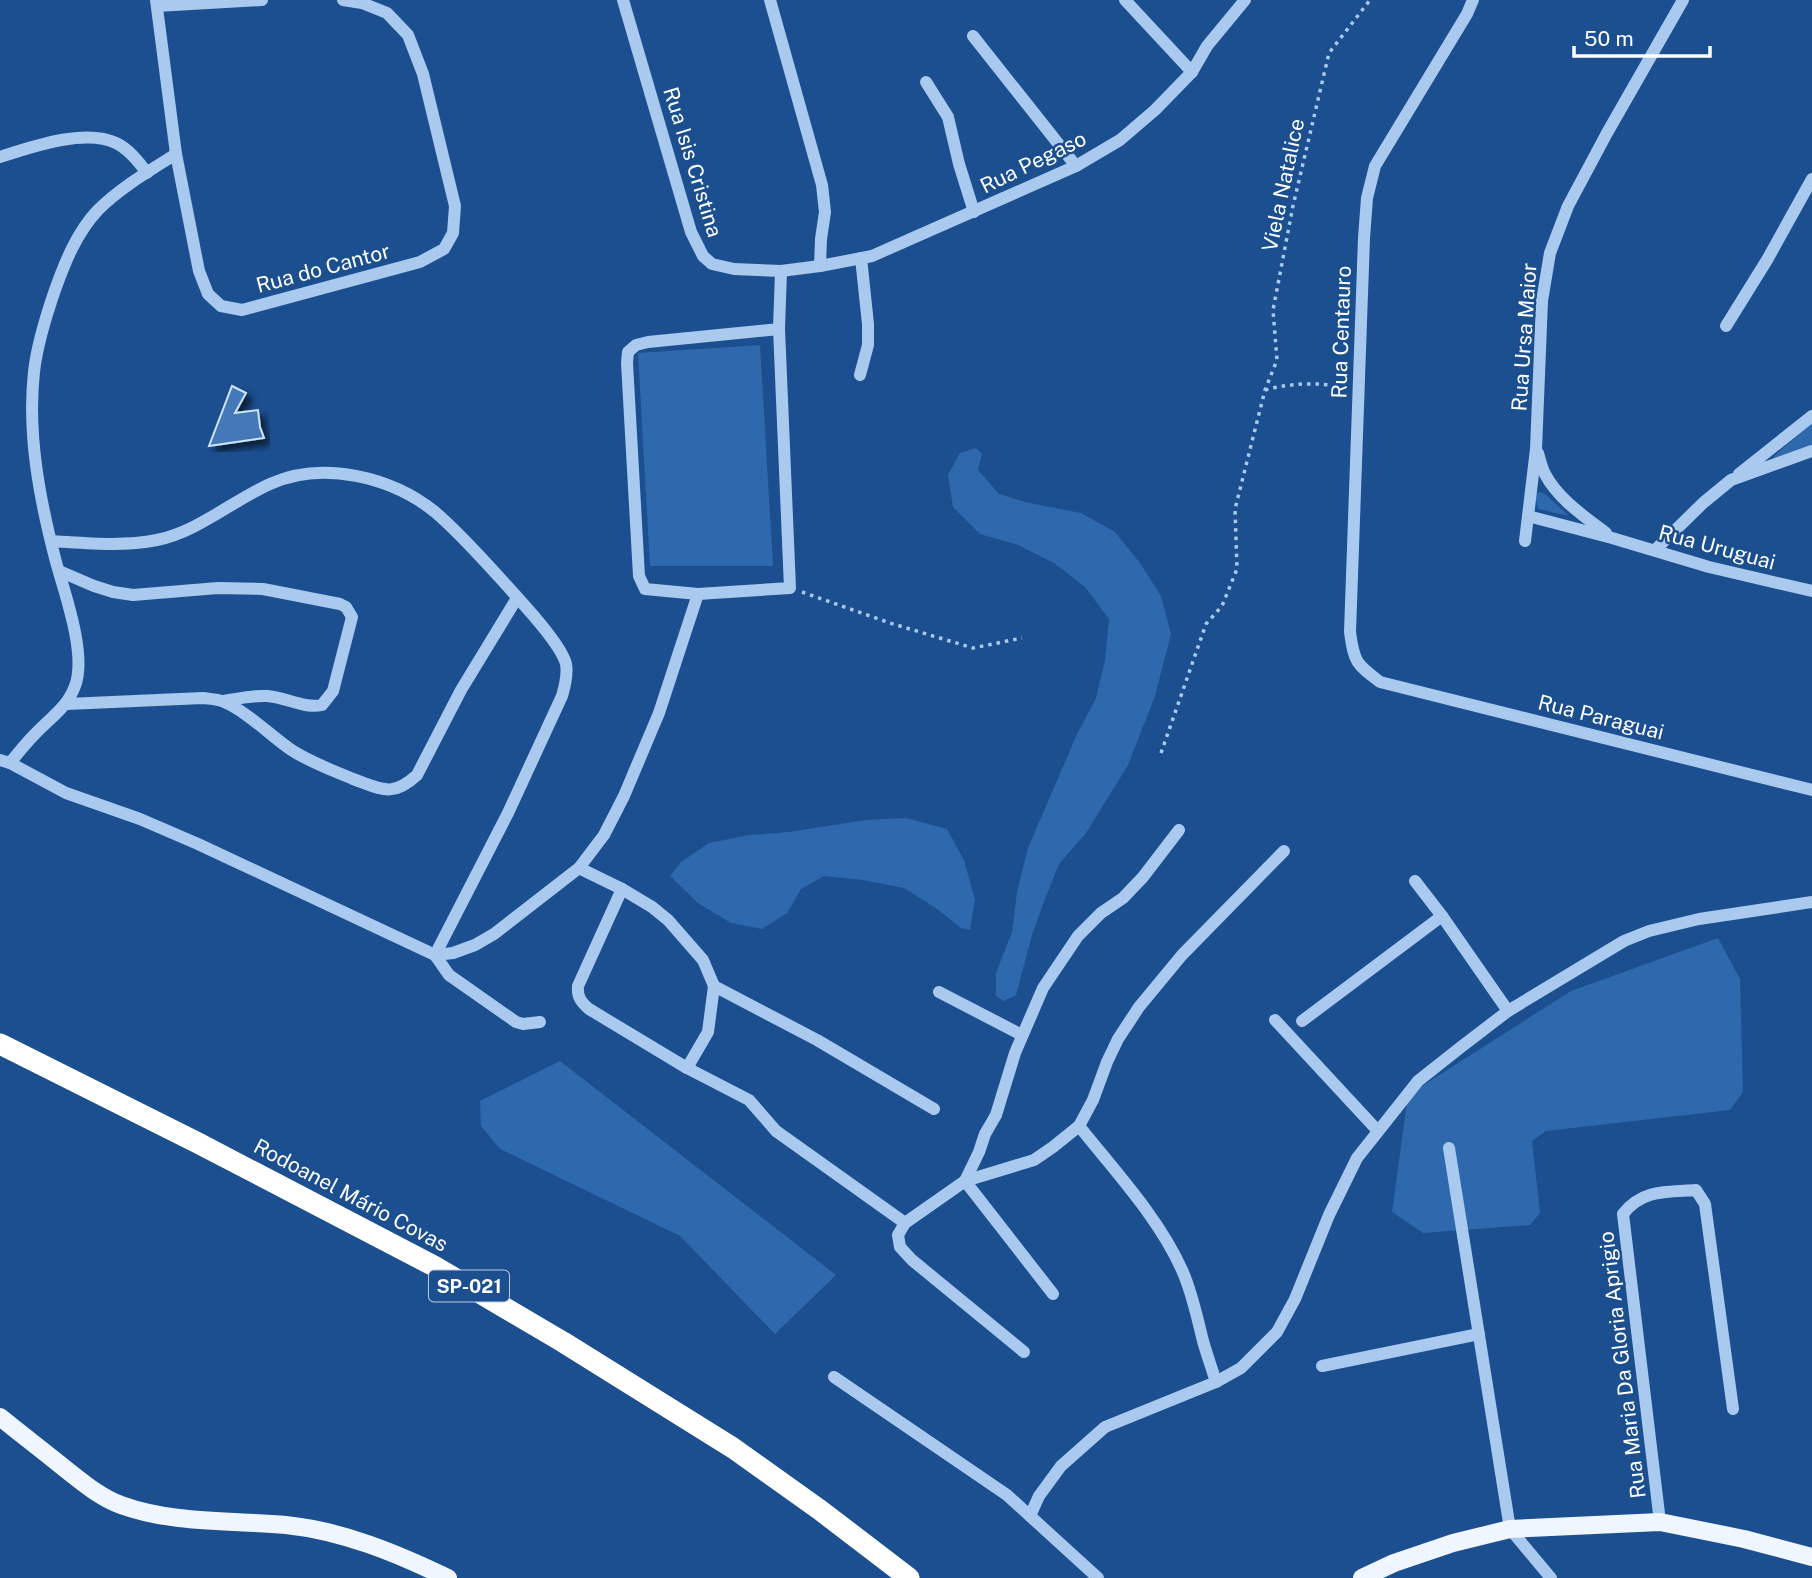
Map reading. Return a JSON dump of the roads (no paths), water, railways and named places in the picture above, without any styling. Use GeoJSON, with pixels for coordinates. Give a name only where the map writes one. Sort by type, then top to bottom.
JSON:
{"type":"FeatureCollection","features":[{"type":"Feature","properties":{"kind":"highway","name":"Rodoanel Mário Covas"},"geometry":{"type":"LineString","coordinates":[[0,1044],[446,1272],[733,1448],[909,1578]]}},
{"type":"Feature","properties":{"kind":"main road"},"geometry":{"type":"LineString","coordinates":[[0,1417],[101,1495],[120,1505],[186,1519],[288,1525],[323,1531],[405,1557],[448,1578]]}},
{"type":"Feature","properties":{"kind":"main road"},"geometry":{"type":"LineString","coordinates":[[1363,1578],[1394,1563],[1429,1551],[1510,1529],[1660,1522],[1744,1539],[1812,1557]]}},
{"type":"Feature","properties":{"kind":"street","name":"Rua do Cantor"},"geometry":{"type":"LineString","coordinates":[[262,0],[156,3],[176,154],[199,271],[208,294],[221,306],[243,310],[420,262],[444,249],[453,233],[455,206],[423,74],[408,35],[387,13],[362,3],[343,0]]}},
{"type":"Feature","properties":{"kind":"street","name":"Rua Isis Cristina"},"geometry":{"type":"LineString","coordinates":[[623,0],[691,232],[703,256],[712,264],[734,269],[781,271]]}},
{"type":"Feature","properties":{"kind":"street"},"geometry":{"type":"LineString","coordinates":[[770,0],[821,184],[825,212],[820,266]]}},
{"type":"Feature","properties":{"kind":"street"},"geometry":{"type":"LineString","coordinates":[[1125,0],[1192,72]]}},
{"type":"Feature","properties":{"kind":"street","name":"Rua Centauro"},"geometry":{"type":"LineString","coordinates":[[1380,682],[1360,668],[1353,652],[1350,632],[1367,198],[1375,166],[1473,0]]}},
{"type":"Feature","properties":{"kind":"street","name":"Rua Ursa Maior"},"geometry":{"type":"LineString","coordinates":[[1525,541],[1536,449],[1542,301],[1550,253],[1575,194],[1607,133],[1683,0]]}},
{"type":"Feature","properties":{"kind":"street","name":"Rua Pegaso"},"geometry":{"type":"LineString","coordinates":[[781,271],[872,256],[1076,166],[1120,140],[1155,110],[1192,72],[1207,46],[1243,1]]}},
{"type":"Feature","properties":{"kind":"street"},"geometry":{"type":"LineString","coordinates":[[973,36],[1076,166]]}},
{"type":"Feature","properties":{"kind":"street"},"geometry":{"type":"LineString","coordinates":[[926,82],[948,117],[974,212]]}},
{"type":"Feature","properties":{"kind":"street"},"geometry":{"type":"LineString","coordinates":[[0,157],[68,139],[100,137],[127,150],[147,173]]}},
{"type":"Feature","properties":{"kind":"street"},"geometry":{"type":"LineString","coordinates":[[176,154],[116,195],[97,211],[84,227],[65,263],[45,321],[34,372],[33,421],[37,475],[78,653],[79,669],[76,685],[67,704],[5,761],[66,793],[140,819],[198,844],[435,955],[449,975],[516,1022],[540,1022]]}},
{"type":"Feature","properties":{"kind":"street"},"geometry":{"type":"LineString","coordinates":[[1726,326],[1812,179]]}},
{"type":"Feature","properties":{"kind":"street"},"geometry":{"type":"LineString","coordinates":[[860,375],[868,345],[861,258]]}},
{"type":"Feature","properties":{"kind":"street"},"geometry":{"type":"LineString","coordinates":[[779,329],[649,342],[636,345],[628,352],[639,576],[645,589],[698,594],[790,588],[779,329],[781,271]]}},
{"type":"Feature","properties":{"kind":"street"},"geometry":{"type":"LineString","coordinates":[[1655,551],[1703,503],[1812,416]]}},
{"type":"Feature","properties":{"kind":"street","name":"Rua Uruguai"},"geometry":{"type":"LineString","coordinates":[[1536,449],[1546,475],[1556,490],[1612,538]]}},
{"type":"Feature","properties":{"kind":"street"},"geometry":{"type":"LineString","coordinates":[[1731,481],[1812,451]]}},
{"type":"Feature","properties":{"kind":"street"},"geometry":{"type":"LineString","coordinates":[[51,541],[113,545],[157,540],[190,528],[268,485],[287,477],[314,472],[344,473],[405,492],[433,510],[462,537],[557,646],[566,663],[567,679],[562,696],[508,813],[435,955]]}},
{"type":"Feature","properties":{"kind":"street","name":"Rua Uruguai"},"geometry":{"type":"LineString","coordinates":[[1528,516],[1709,567],[1812,590]]}},
{"type":"Feature","properties":{"kind":"street"},"geometry":{"type":"LineString","coordinates":[[59,571],[94,586],[133,595],[218,588],[263,589],[340,604],[350,612],[352,617],[332,691],[322,705],[264,695],[221,701]]}},
{"type":"Feature","properties":{"kind":"street"},"geometry":{"type":"LineString","coordinates":[[435,955],[453,953],[494,934],[579,868],[604,835],[624,796],[659,713],[698,594]]}},
{"type":"Feature","properties":{"kind":"street"},"geometry":{"type":"LineString","coordinates":[[67,704],[203,698],[221,701],[233,706],[311,761],[383,790],[397,789],[405,786],[417,775],[461,690],[517,598]]}},
{"type":"Feature","properties":{"kind":"street","name":"Rua Paraguai"},"geometry":{"type":"LineString","coordinates":[[1380,682],[1812,790]]}},
{"type":"Feature","properties":{"kind":"street"},"geometry":{"type":"LineString","coordinates":[[965,1181],[996,1115],[1022,1035],[1043,988],[1078,936],[1101,913],[1123,898],[1179,830]]}},
{"type":"Feature","properties":{"kind":"street"},"geometry":{"type":"LineString","coordinates":[[1024,1352],[912,1259],[900,1247],[898,1236],[905,1223],[965,1181],[1034,1160],[1079,1126],[1093,1100],[1118,1039],[1139,1007],[1182,955],[1284,851]]}},
{"type":"Feature","properties":{"kind":"street"},"geometry":{"type":"LineString","coordinates":[[579,868],[652,907],[668,920],[703,960],[714,986],[708,1032],[687,1068]]}},
{"type":"Feature","properties":{"kind":"street"},"geometry":{"type":"LineString","coordinates":[[1415,881],[1508,1011]]}},
{"type":"Feature","properties":{"kind":"street"},"geometry":{"type":"LineString","coordinates":[[622,889],[578,986],[582,1003],[687,1068],[748,1100],[776,1131],[905,1223]]}},
{"type":"Feature","properties":{"kind":"street"},"geometry":{"type":"LineString","coordinates":[[1030,1516],[1061,1466],[1105,1427],[1216,1382],[1241,1368],[1278,1332],[1357,1158],[1418,1081],[1508,1011],[1624,941],[1648,931],[1699,919],[1812,902]]}},
{"type":"Feature","properties":{"kind":"street"},"geometry":{"type":"LineString","coordinates":[[1302,1021],[1442,916]]}},
{"type":"Feature","properties":{"kind":"street"},"geometry":{"type":"LineString","coordinates":[[714,986],[817,1040],[934,1109]]}},
{"type":"Feature","properties":{"kind":"street"},"geometry":{"type":"LineString","coordinates":[[939,992],[1022,1035]]}},
{"type":"Feature","properties":{"kind":"street"},"geometry":{"type":"LineString","coordinates":[[1275,1020],[1377,1130]]}},
{"type":"Feature","properties":{"kind":"street"},"geometry":{"type":"LineString","coordinates":[[1079,1126],[1166,1239],[1182,1270],[1194,1303],[1216,1382]]}},
{"type":"Feature","properties":{"kind":"street"},"geometry":{"type":"LineString","coordinates":[[1449,1149],[1510,1529],[1551,1578]]}},
{"type":"Feature","properties":{"kind":"street"},"geometry":{"type":"LineString","coordinates":[[965,1181],[1054,1294]]}},
{"type":"Feature","properties":{"kind":"street","name":"Rua Maria Da Gloria Aprigio"},"geometry":{"type":"LineString","coordinates":[[1660,1522],[1623,1214],[1632,1202],[1649,1194],[1696,1190],[1705,1203],[1733,1409]]}},
{"type":"Feature","properties":{"kind":"street"},"geometry":{"type":"LineString","coordinates":[[1322,1366],[1479,1334]]}},
{"type":"Feature","properties":{"kind":"street"},"geometry":{"type":"LineString","coordinates":[[834,1377],[1007,1495],[1098,1578]]}}]}
